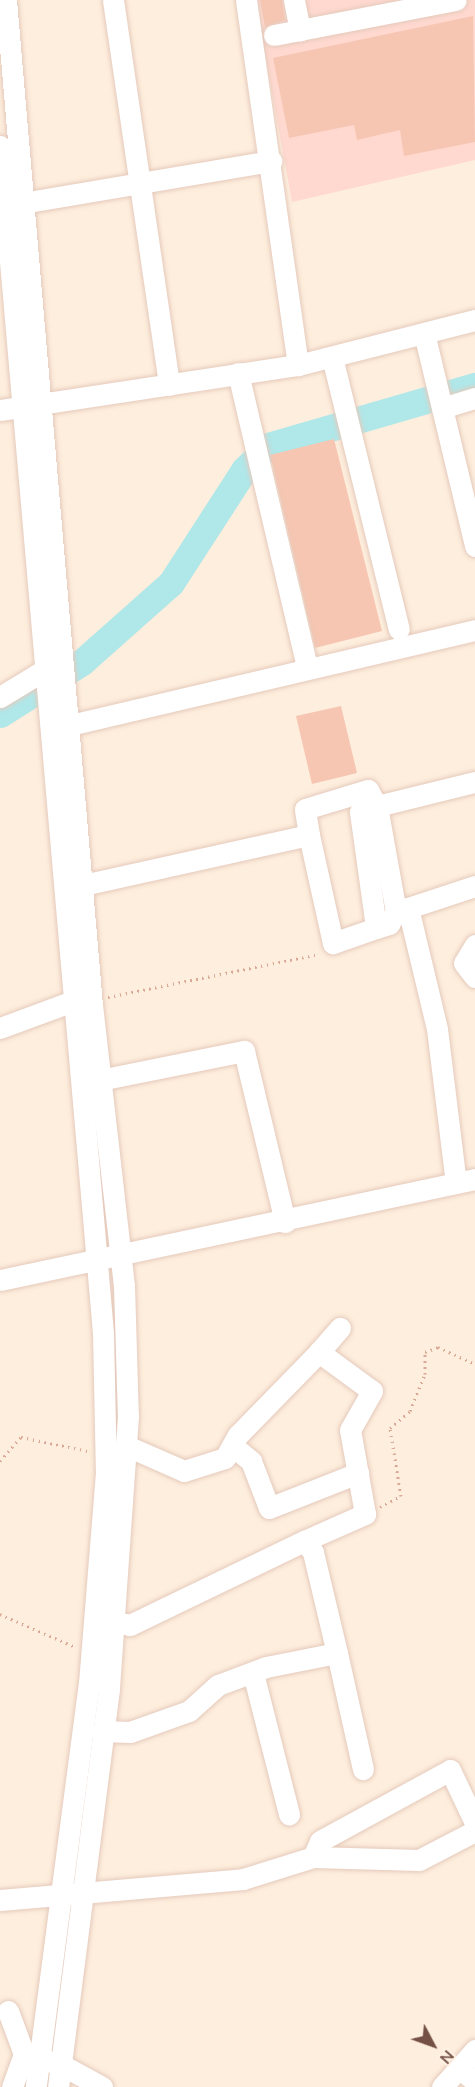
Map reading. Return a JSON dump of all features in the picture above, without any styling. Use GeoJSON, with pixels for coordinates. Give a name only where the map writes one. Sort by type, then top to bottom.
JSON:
{"type":"FeatureCollection","features":[{"type":"Feature","properties":{"kind":"street"},"geometry":{"type":"LineString","coordinates":[[6,0],[22,203],[34,405],[44,674],[95,1259],[106,1455],[92,1651],[59,1893],[32,2056],[36,2087]]}},
{"type":"Feature","properties":{"kind":"street"},"geometry":{"type":"LineString","coordinates":[[113,0],[169,385]]}},
{"type":"Feature","properties":{"kind":"street"},"geometry":{"type":"LineString","coordinates":[[246,0],[271,161],[297,365]]}},
{"type":"Feature","properties":{"kind":"street"},"geometry":{"type":"LineString","coordinates":[[294,0],[300,30]]}},
{"type":"Feature","properties":{"kind":"street"},"geometry":{"type":"LineString","coordinates":[[274,35],[383,7],[456,0]]}},
{"type":"Feature","properties":{"kind":"street"},"geometry":{"type":"LineString","coordinates":[[0,146],[65,661],[100,1080],[119,1255],[127,1446],[115,1622],[58,2087]]}},
{"type":"Feature","properties":{"kind":"street"},"geometry":{"type":"LineString","coordinates":[[22,203],[140,186],[271,161]]}},
{"type":"Feature","properties":{"kind":"street"},"geometry":{"type":"LineString","coordinates":[[0,410],[297,365],[475,320]]}},
{"type":"Feature","properties":{"kind":"street"},"geometry":{"type":"LineString","coordinates":[[424,333],[475,546]]}},
{"type":"Feature","properties":{"kind":"street"},"geometry":{"type":"LineString","coordinates":[[332,357],[399,629]]}},
{"type":"Feature","properties":{"kind":"street"},"geometry":{"type":"LineString","coordinates":[[238,373],[307,668]]}},
{"type":"Feature","properties":{"kind":"street"},"geometry":{"type":"LineString","coordinates":[[441,401],[475,398]]}},
{"type":"Feature","properties":{"kind":"street"},"geometry":{"type":"LineString","coordinates":[[70,725],[475,630]]}},
{"type":"Feature","properties":{"kind":"street"},"geometry":{"type":"LineString","coordinates":[[0,697],[65,661]]}},
{"type":"Feature","properties":{"kind":"street"},"geometry":{"type":"LineString","coordinates":[[376,928],[360,812],[475,782]]}},
{"type":"Feature","properties":{"kind":"street"},"geometry":{"type":"LineString","coordinates":[[0,1280],[285,1222],[465,1181],[437,1029],[402,910],[377,806],[368,790],[305,809],[333,943],[390,924],[402,910],[475,886]]}},
{"type":"Feature","properties":{"kind":"street"},"geometry":{"type":"LineString","coordinates":[[83,885],[309,835]]}},
{"type":"Feature","properties":{"kind":"street"},"geometry":{"type":"LineString","coordinates":[[475,945],[464,963],[475,977]]}},
{"type":"Feature","properties":{"kind":"street"},"geometry":{"type":"LineString","coordinates":[[0,1028],[73,1001]]}},
{"type":"Feature","properties":{"kind":"street"},"geometry":{"type":"LineString","coordinates":[[100,1080],[244,1051],[285,1222]]}},
{"type":"Feature","properties":{"kind":"street"},"geometry":{"type":"LineString","coordinates":[[127,1446],[184,1471],[225,1458],[235,1448],[238,1435],[340,1328]]}},
{"type":"Feature","properties":{"kind":"street"},"geometry":{"type":"LineString","coordinates":[[115,1622],[130,1625],[304,1540],[365,1514],[350,1430],[372,1391],[319,1352]]}},
{"type":"Feature","properties":{"kind":"street"},"geometry":{"type":"LineString","coordinates":[[235,1448],[251,1461],[269,1508],[358,1473]]}},
{"type":"Feature","properties":{"kind":"street"},"geometry":{"type":"LineString","coordinates":[[304,1540],[313,1552],[363,1769]]}},
{"type":"Feature","properties":{"kind":"street"},"geometry":{"type":"LineString","coordinates":[[103,1731],[130,1732],[189,1711],[218,1685],[253,1673],[337,1653]]}},
{"type":"Feature","properties":{"kind":"street"},"geometry":{"type":"LineString","coordinates":[[253,1673],[289,1814]]}},
{"type":"Feature","properties":{"kind":"street"},"geometry":{"type":"LineString","coordinates":[[313,1857],[320,1841],[450,1770],[475,1823]]}},
{"type":"Feature","properties":{"kind":"street"},"geometry":{"type":"LineString","coordinates":[[0,1900],[59,1893],[243,1879],[313,1857],[419,1860],[475,1831]]}},
{"type":"Feature","properties":{"kind":"street"},"geometry":{"type":"LineString","coordinates":[[8,2011],[32,2056],[60,2064],[102,2087]]}},
{"type":"Feature","properties":{"kind":"street"},"geometry":{"type":"LineString","coordinates":[[442,2087],[467,2075],[475,2050]]}},
{"type":"Feature","properties":{"kind":"street"},"geometry":{"type":"LineString","coordinates":[[12,2087],[32,2056]]}},
{"type":"Feature","properties":{"kind":"path"},"geometry":{"type":"LineString","coordinates":[[103,999],[329,952]]}},
{"type":"Feature","properties":{"kind":"path"},"geometry":{"type":"LineString","coordinates":[[365,1514],[401,1496],[390,1428],[410,1411],[425,1374],[426,1352],[438,1347],[475,1364]]}},
{"type":"Feature","properties":{"kind":"path"},"geometry":{"type":"LineString","coordinates":[[0,1461],[21,1437],[106,1455]]}},
{"type":"Feature","properties":{"kind":"path"},"geometry":{"type":"LineString","coordinates":[[0,1614],[92,1651]]}},
{"type":"Feature","properties":{"kind":"shaded area"},"geometry":{"type":"Polygon","coordinates":[[[255,0],[475,0],[475,160],[292,202],[255,0]]]}},
{"type":"Feature","properties":{"kind":"building"},"geometry":{"type":"Polygon","coordinates":[[[260,0],[282,0],[285,20],[265,27],[260,0]]]}},
{"type":"Feature","properties":{"kind":"building"},"geometry":{"type":"Polygon","coordinates":[[[473,16],[475,142],[404,156],[400,130],[357,140],[354,125],[289,138],[273,58],[473,16]]]}},
{"type":"Feature","properties":{"kind":"building"},"geometry":{"type":"Polygon","coordinates":[[[334,439],[382,631],[315,648],[270,455],[334,439]]]}},
{"type":"Feature","properties":{"kind":"building"},"geometry":{"type":"Polygon","coordinates":[[[341,706],[357,773],[312,784],[296,716],[341,706]]]}},
{"type":"Feature","properties":{"kind":"waterway"},"geometry":{"type":"LineString","coordinates":[[0,714],[82,662],[171,583],[244,470],[268,446],[475,386]]}}]}
